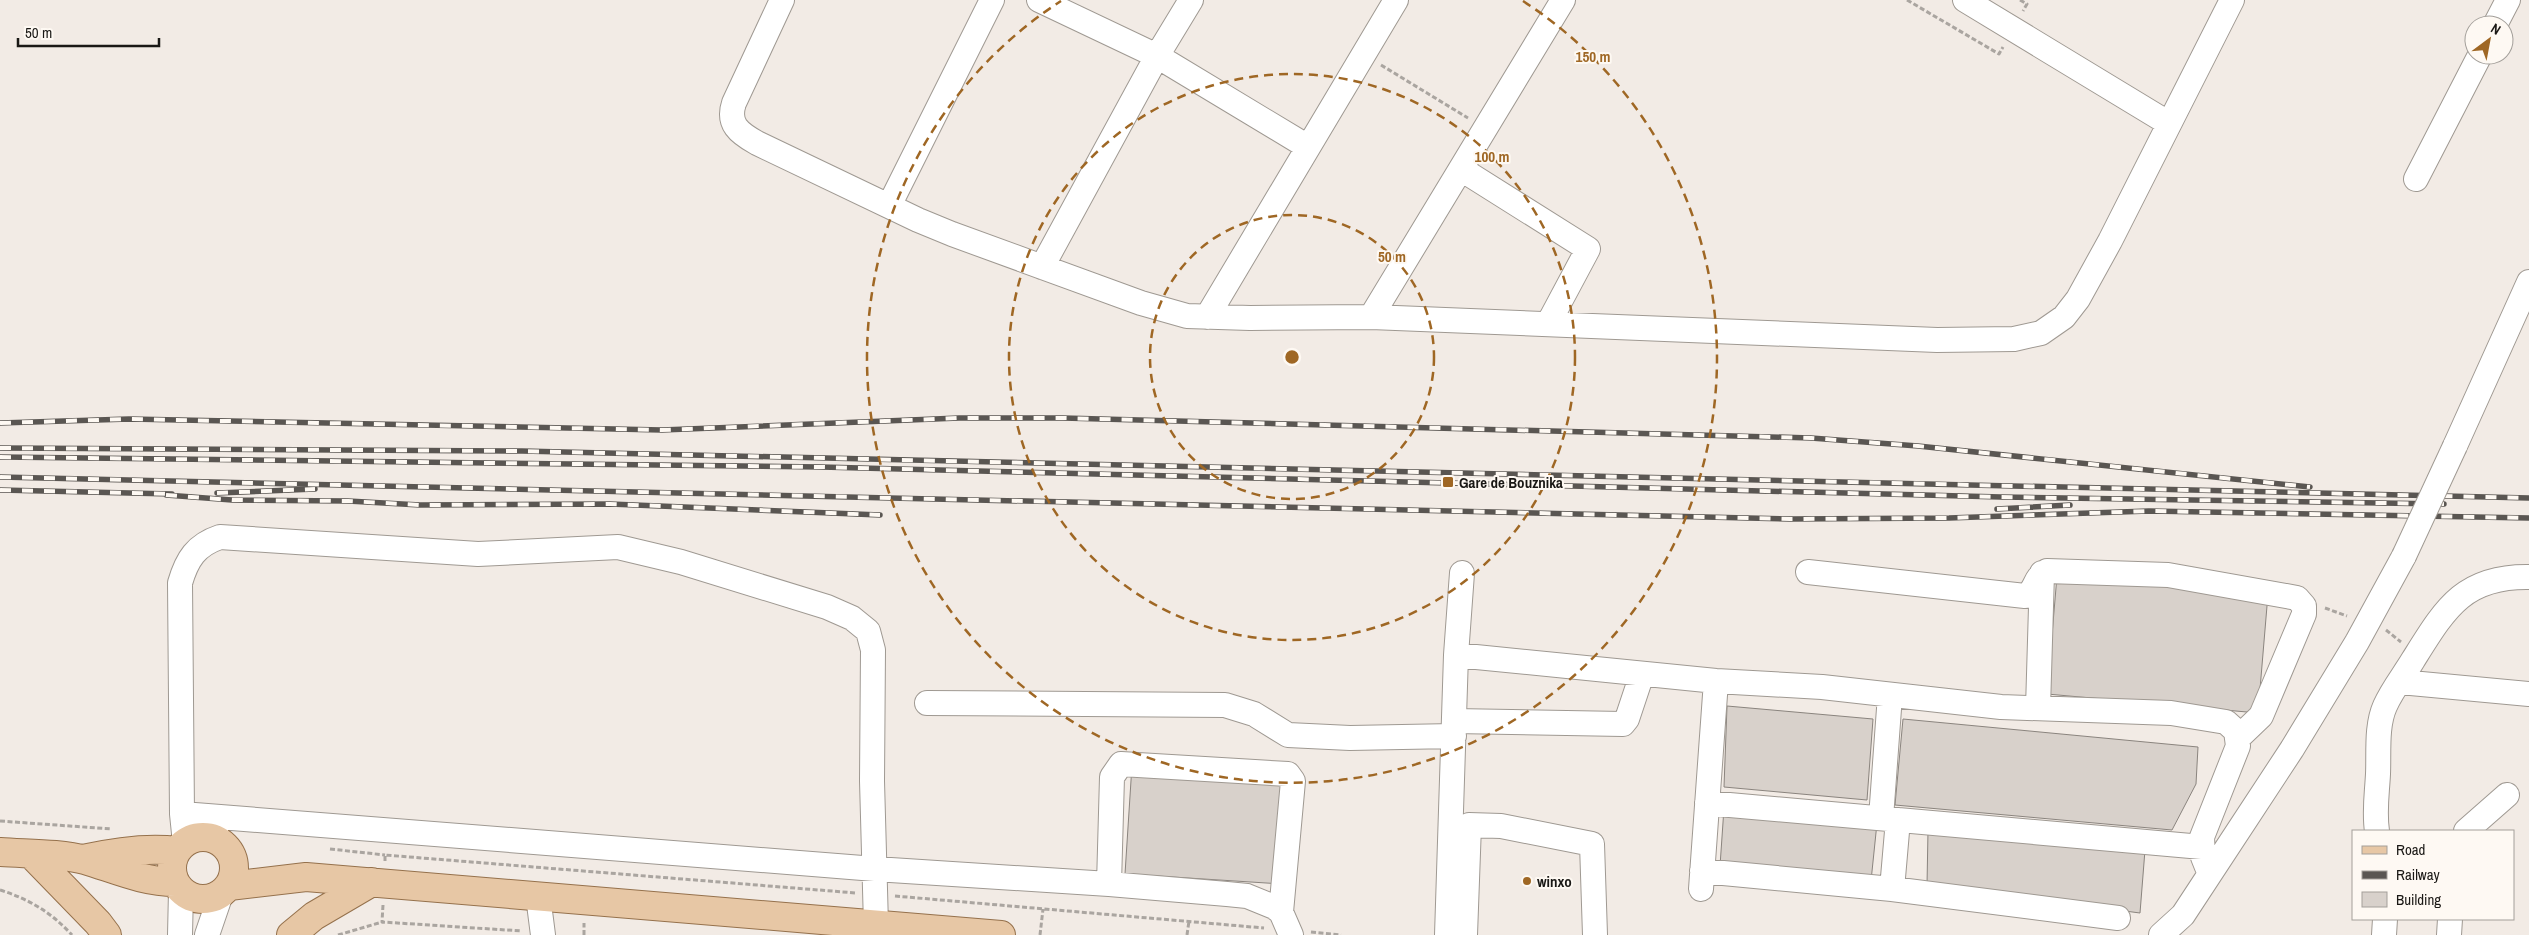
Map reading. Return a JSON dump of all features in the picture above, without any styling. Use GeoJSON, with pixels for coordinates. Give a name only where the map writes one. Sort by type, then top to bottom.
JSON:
{"type":"FeatureCollection","features":[{"type":"Feature","properties":{"kind":"main road"},"geometry":{"type":"LineString","coordinates":[[0,852],[83,860],[121,873],[178,886],[190,897],[200,900],[211,899],[225,890],[234,877],[234,866],[221,837]]}},
{"type":"Feature","properties":{"kind":"main road"},"geometry":{"type":"LineString","coordinates":[[83,860],[108,853],[181,847],[200,838],[221,837],[306,877]]}},
{"type":"Feature","properties":{"kind":"main road"},"geometry":{"type":"LineString","coordinates":[[178,886],[173,860],[181,847]]}},
{"type":"Feature","properties":{"kind":"main road"},"geometry":{"type":"LineString","coordinates":[[31,854],[98,923],[107,935]]}},
{"type":"Feature","properties":{"kind":"main road"},"geometry":{"type":"LineString","coordinates":[[225,890],[306,877],[1002,935]]}},
{"type":"Feature","properties":{"kind":"main road"},"geometry":{"type":"LineString","coordinates":[[291,935],[314,916],[372,882]]}},
{"type":"Feature","properties":{"kind":"street"},"geometry":{"type":"LineString","coordinates":[[782,0],[734,103],[731,112],[733,124],[737,131],[757,143],[952,234],[1172,313],[1207,317],[1371,317],[1937,340],[2014,339],[2041,333],[2064,317],[2078,299],[2110,241],[2168,123],[2232,0]]}},
{"type":"Feature","properties":{"kind":"street"},"geometry":{"type":"LineString","coordinates":[[889,206],[992,0]]}},
{"type":"Feature","properties":{"kind":"street"},"geometry":{"type":"LineString","coordinates":[[1040,0],[1157,56],[1308,148]]}},
{"type":"Feature","properties":{"kind":"street"},"geometry":{"type":"LineString","coordinates":[[1042,267],[1157,56],[1191,0]]}},
{"type":"Feature","properties":{"kind":"street"},"geometry":{"type":"LineString","coordinates":[[1207,317],[1396,0]]}},
{"type":"Feature","properties":{"kind":"street"},"geometry":{"type":"LineString","coordinates":[[1371,317],[1564,0]]}},
{"type":"Feature","properties":{"kind":"street"},"geometry":{"type":"LineString","coordinates":[[1965,0],[2168,123]]}},
{"type":"Feature","properties":{"kind":"street"},"geometry":{"type":"LineString","coordinates":[[2500,15],[2508,0]]}},
{"type":"Feature","properties":{"kind":"street"},"geometry":{"type":"LineString","coordinates":[[2416,179],[2475,65]]}},
{"type":"Feature","properties":{"kind":"street"},"geometry":{"type":"LineString","coordinates":[[1461,169],[1588,249],[1548,324]]}},
{"type":"Feature","properties":{"kind":"street"},"geometry":{"type":"LineString","coordinates":[[2161,935],[2180,925],[2210,872],[2358,642],[2404,556],[2529,282]]}},
{"type":"Feature","properties":{"kind":"street"},"geometry":{"type":"LineString","coordinates":[[181,847],[180,583],[185,566],[192,555],[210,540],[220,537],[240,538],[478,554],[618,548],[681,562],[827,607],[852,618],[868,630],[873,650],[876,925]]}},
{"type":"Feature","properties":{"kind":"street"},"geometry":{"type":"LineString","coordinates":[[1808,572],[2025,596],[2032,590],[2037,577],[2047,571],[2168,575],[2297,598],[2304,606],[2304,614],[2290,648],[2261,716],[2238,738]]}},
{"type":"Feature","properties":{"kind":"street"},"geometry":{"type":"LineString","coordinates":[[1447,935],[1456,655],[1462,573]]}},
{"type":"Feature","properties":{"kind":"street"},"geometry":{"type":"LineString","coordinates":[[2038,708],[2042,573]]}},
{"type":"Feature","properties":{"kind":"street"},"geometry":{"type":"LineString","coordinates":[[2377,830],[2374,812],[2378,774],[2378,745],[2384,707],[2433,629],[2450,606],[2465,593],[2485,582],[2506,577],[2529,577]]}},
{"type":"Feature","properties":{"kind":"street"},"geometry":{"type":"LineString","coordinates":[[1456,655],[1716,681],[1822,687],[2001,707],[2171,713],[2215,718],[2233,727],[2238,738],[2238,746],[2202,837],[2203,857],[2210,872]]}},
{"type":"Feature","properties":{"kind":"street"},"geometry":{"type":"LineString","coordinates":[[927,703],[1225,705],[1254,714],[1288,735],[1350,738],[1454,729],[1623,724],[1627,719],[1642,674]]}},
{"type":"Feature","properties":{"kind":"street"},"geometry":{"type":"LineString","coordinates":[[1716,681],[1702,880],[1892,889],[2118,918]]}},
{"type":"Feature","properties":{"kind":"street"},"geometry":{"type":"LineString","coordinates":[[2400,682],[2529,694]]}},
{"type":"Feature","properties":{"kind":"street"},"geometry":{"type":"LineString","coordinates":[[1890,695],[1889,819],[1892,889]]}},
{"type":"Feature","properties":{"kind":"street"},"geometry":{"type":"LineString","coordinates":[[1109,884],[1112,777],[1121,764],[1288,774],[1293,781],[1281,912],[1291,935]]}},
{"type":"Feature","properties":{"kind":"street"},"geometry":{"type":"LineString","coordinates":[[2467,830],[2507,795]]}},
{"type":"Feature","properties":{"kind":"street"},"geometry":{"type":"LineString","coordinates":[[1707,803],[2202,847]]}},
{"type":"Feature","properties":{"kind":"street"},"geometry":{"type":"LineString","coordinates":[[182,814],[221,837],[875,869],[1109,884],[1247,896],[1264,902],[1281,912]]}},
{"type":"Feature","properties":{"kind":"street"},"geometry":{"type":"LineString","coordinates":[[1465,935],[1469,825],[1501,826],[1592,844],[1595,935]]}},
{"type":"Feature","properties":{"kind":"street"},"geometry":{"type":"LineString","coordinates":[[178,886],[180,935]]}},
{"type":"Feature","properties":{"kind":"street"},"geometry":{"type":"LineString","coordinates":[[207,935],[225,890]]}},
{"type":"Feature","properties":{"kind":"street"},"geometry":{"type":"LineString","coordinates":[[538,896],[543,935]]}},
{"type":"Feature","properties":{"kind":"street"},"geometry":{"type":"LineString","coordinates":[[2384,935],[2385,920]]}},
{"type":"Feature","properties":{"kind":"street"},"geometry":{"type":"LineString","coordinates":[[2449,935],[2450,920]]}},
{"type":"Feature","properties":{"kind":"path"},"geometry":{"type":"LineString","coordinates":[[1364,55],[1485,129]]}},
{"type":"Feature","properties":{"kind":"path"},"geometry":{"type":"LineString","coordinates":[[0,821],[113,829]]}},
{"type":"Feature","properties":{"kind":"path"},"geometry":{"type":"LineString","coordinates":[[0,890],[18,896],[46,911],[72,935]]}},
{"type":"Feature","properties":{"kind":"path"},"geometry":{"type":"LineString","coordinates":[[1040,935],[1043,909]]}},
{"type":"Feature","properties":{"kind":"path"},"geometry":{"type":"LineString","coordinates":[[1187,935],[1189,921]]}},
{"type":"Feature","properties":{"kind":"path"},"geometry":{"type":"LineString","coordinates":[[338,935],[382,922]]}},
{"type":"Feature","properties":{"kind":"building"},"geometry":{"type":"Polygon","coordinates":[[[2057,576],[2268,594],[2258,713],[2047,694],[2057,576]]]}},
{"type":"Feature","properties":{"kind":"building"},"geometry":{"type":"Polygon","coordinates":[[[1727,706],[1873,719],[1867,800],[1724,787],[1727,706]]]}},
{"type":"Feature","properties":{"kind":"building"},"geometry":{"type":"Polygon","coordinates":[[[1903,719],[2198,747],[2196,784],[2172,830],[1895,805],[1903,719]]]}},
{"type":"Feature","properties":{"kind":"building"},"geometry":{"type":"Polygon","coordinates":[[[1132,765],[1289,776],[1282,884],[1125,874],[1132,765]]]}},
{"type":"Feature","properties":{"kind":"building"},"geometry":{"type":"Polygon","coordinates":[[[1724,808],[1877,823],[1871,881],[1720,866],[1724,808]]]}},
{"type":"Feature","properties":{"kind":"building"},"geometry":{"type":"Polygon","coordinates":[[[1928,831],[2145,850],[2140,913],[1927,885],[1928,831]]]}},
{"type":"Feature","properties":{"kind":"railway"},"geometry":{"type":"LineString","coordinates":[[0,423],[129,419],[662,430],[959,418],[1063,418],[1811,438],[1918,446],[2310,487]]}},
{"type":"Feature","properties":{"kind":"railway"},"geometry":{"type":"LineString","coordinates":[[0,448],[522,451],[2529,498]]}},
{"type":"Feature","properties":{"kind":"railway"},"geometry":{"type":"LineString","coordinates":[[0,457],[821,467],[2001,497],[2444,504]]}},
{"type":"Feature","properties":{"kind":"railway"},"geometry":{"type":"LineString","coordinates":[[0,477],[1790,519],[1949,518],[2149,511],[2529,518]]}},
{"type":"Feature","properties":{"kind":"railway"},"geometry":{"type":"LineString","coordinates":[[217,493],[315,489]]}},
{"type":"Feature","properties":{"kind":"railway"},"geometry":{"type":"LineString","coordinates":[[0,490],[172,494]]}},
{"type":"Feature","properties":{"kind":"railway"},"geometry":{"type":"LineString","coordinates":[[166,495],[232,500],[348,501],[420,505],[610,504],[880,515]]}},
{"type":"Feature","properties":{"kind":"railway"},"geometry":{"type":"LineString","coordinates":[[1997,509],[2070,505]]}},
{"type":"Feature","properties":{"kind":"place","name":"Gare de Bouznika"},"geometry":{"type":"Point","coordinates":[1448,482]}},
{"type":"Feature","properties":{"kind":"place","name":"winxo"},"geometry":{"type":"Point","coordinates":[1527,881]}}]}
